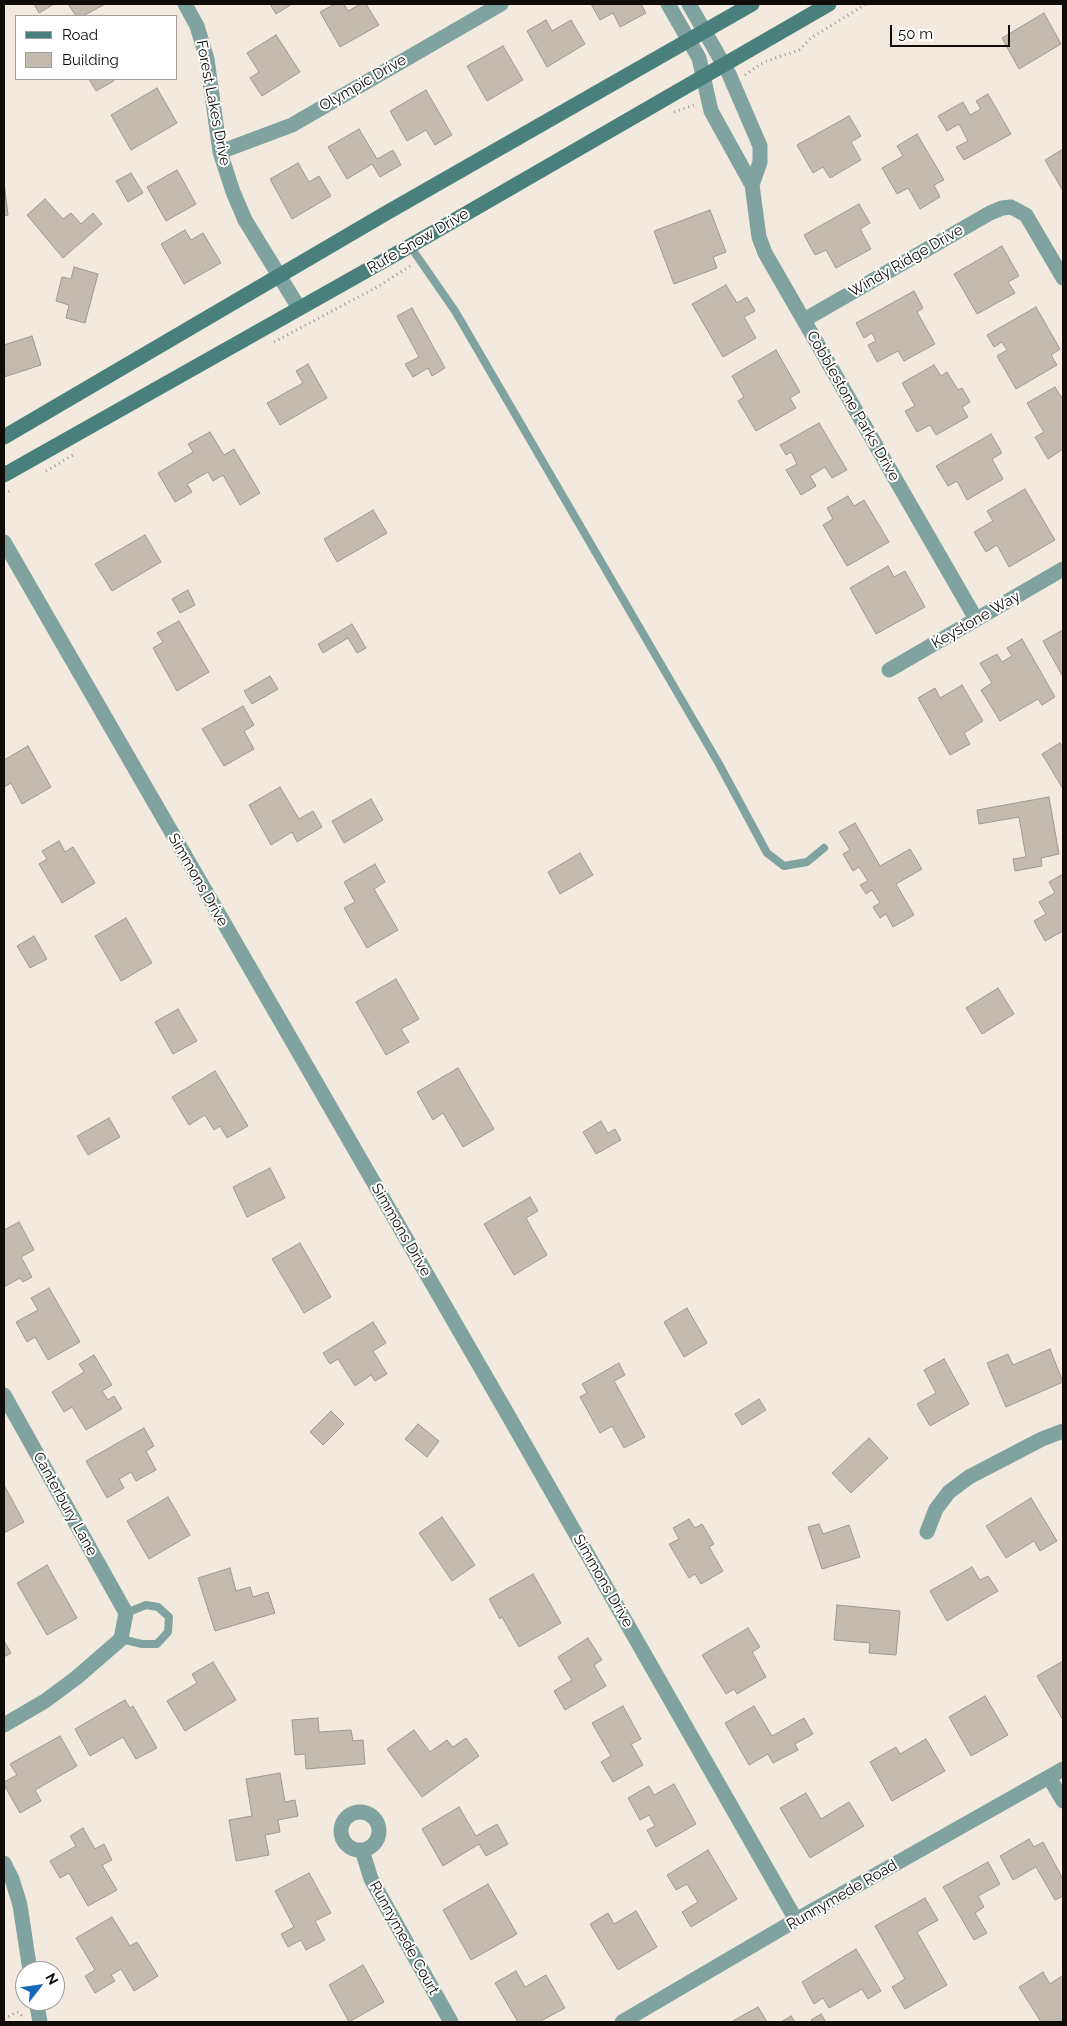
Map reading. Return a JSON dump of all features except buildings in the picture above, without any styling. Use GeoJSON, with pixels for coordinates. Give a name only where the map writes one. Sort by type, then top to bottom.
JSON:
{"type":"FeatureCollection","features":[{"type":"Feature","properties":{"kind":"main road"},"geometry":{"type":"LineString","coordinates":[[4,437],[388,212],[752,4]]}},
{"type":"Feature","properties":{"kind":"main road","name":"Rufe Snow Drive"},"geometry":{"type":"LineString","coordinates":[[4,474],[410,246],[830,4]]}},
{"type":"Feature","properties":{"kind":"street","name":"Forest Lakes Drive"},"geometry":{"type":"LineString","coordinates":[[185,4],[197,26],[206,58],[220,152],[234,192],[245,220],[299,308]]}},
{"type":"Feature","properties":{"kind":"street","name":"Olympic Drive"},"geometry":{"type":"LineString","coordinates":[[220,152],[292,124],[501,4]]}},
{"type":"Feature","properties":{"kind":"street","name":"Cobblestone Parks Drive"},"geometry":{"type":"LineString","coordinates":[[668,4],[699,58],[711,111],[752,185],[759,237],[765,253],[976,620]]}},
{"type":"Feature","properties":{"kind":"street","name":"Cobblestone Parks Drive"},"geometry":{"type":"LineString","coordinates":[[689,4],[715,47],[753,125],[760,146],[760,162],[752,185]]}},
{"type":"Feature","properties":{"kind":"street","name":"Windy Ridge Drive"},"geometry":{"type":"LineString","coordinates":[[804,320],[990,213],[1002,208],[1011,207],[1026,215],[1063,278]]}},
{"type":"Feature","properties":{"kind":"street","name":"Simmons Drive"},"geometry":{"type":"LineString","coordinates":[[4,542],[503,1406],[796,1920]]}},
{"type":"Feature","properties":{"kind":"street","name":"Keystone Way"},"geometry":{"type":"LineString","coordinates":[[889,670],[1063,569]]}},
{"type":"Feature","properties":{"kind":"street","name":"Canterbury Lane"},"geometry":{"type":"LineString","coordinates":[[4,1398],[126,1613]]}},
{"type":"Feature","properties":{"kind":"street"},"geometry":{"type":"LineString","coordinates":[[927,1532],[936,1509],[949,1492],[969,1477],[1042,1439],[1063,1431]]}},
{"type":"Feature","properties":{"kind":"street"},"geometry":{"type":"LineString","coordinates":[[4,1725],[45,1701],[76,1678],[121,1639],[126,1613]]}},
{"type":"Feature","properties":{"kind":"street","name":"Runnymede Road"},"geometry":{"type":"LineString","coordinates":[[622,2022],[796,1920],[1063,1769]]}},
{"type":"Feature","properties":{"kind":"street"},"geometry":{"type":"LineString","coordinates":[[1050,1777],[1063,1801]]}},
{"type":"Feature","properties":{"kind":"street","name":"Runnymede Court"},"geometry":{"type":"LineString","coordinates":[[362,1850],[371,1879],[451,2022]]}},
{"type":"Feature","properties":{"kind":"street"},"geometry":{"type":"LineString","coordinates":[[4,1863],[12,1879],[20,1905],[28,1961]]}},
{"type":"Feature","properties":{"kind":"lane"},"geometry":{"type":"LineString","coordinates":[[410,246],[455,311],[719,764],[767,853],[784,866],[806,862],[824,848]]}},
{"type":"Feature","properties":{"kind":"lane"},"geometry":{"type":"LineString","coordinates":[[121,1639],[142,1644],[157,1644],[168,1632],[169,1617],[158,1607],[146,1605],[126,1613]]}},
{"type":"Feature","properties":{"kind":"path"},"geometry":{"type":"LineString","coordinates":[[4,2019],[17,2012],[25,2022]]}}]}
